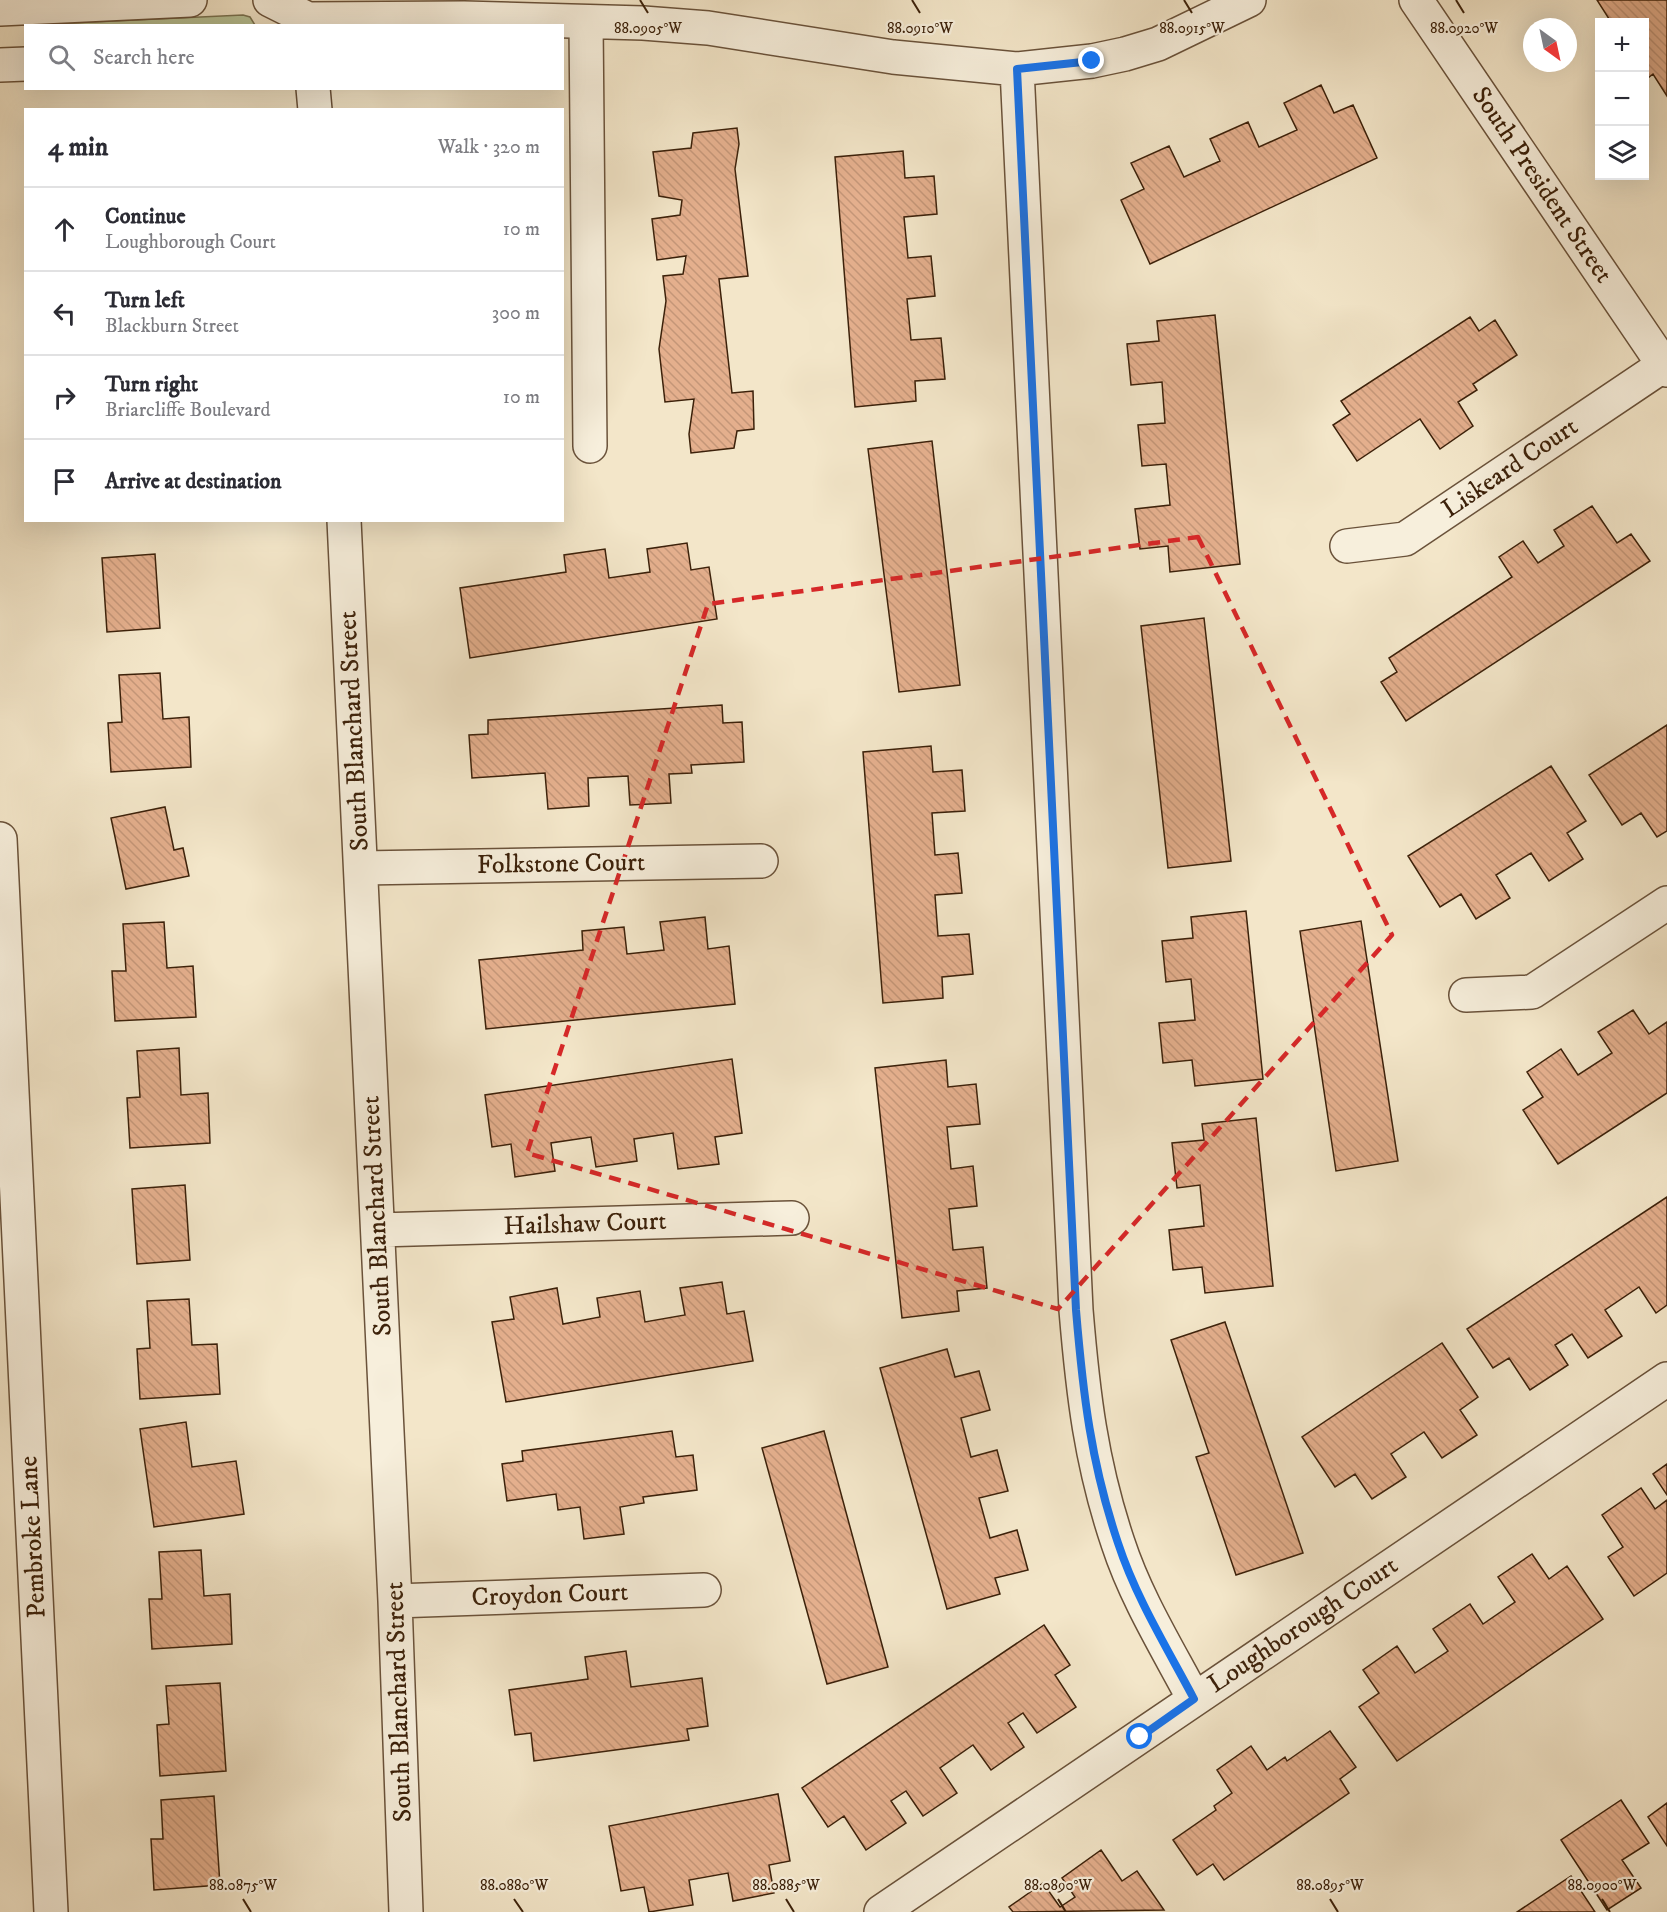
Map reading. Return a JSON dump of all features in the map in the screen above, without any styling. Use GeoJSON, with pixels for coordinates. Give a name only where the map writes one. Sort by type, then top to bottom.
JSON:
{"type":"FeatureCollection","features":[{"type":"Feature","properties":{"kind":"street"},"geometry":{"type":"LineString","coordinates":[[0,9],[190,0]]}},
{"type":"Feature","properties":{"kind":"street"},"geometry":{"type":"LineString","coordinates":[[270,0],[305,18],[464,18],[643,22],[708,28],[893,57],[1017,69],[1092,61],[1158,44],[1249,0]]}},
{"type":"Feature","properties":{"kind":"street","name":"South President Street"},"geometry":{"type":"LineString","coordinates":[[1416,0],[1666,367]]}},
{"type":"Feature","properties":{"kind":"street"},"geometry":{"type":"LineString","coordinates":[[586,22],[590,446]]}},
{"type":"Feature","properties":{"kind":"street"},"geometry":{"type":"LineString","coordinates":[[0,65],[24,64]]}},
{"type":"Feature","properties":{"kind":"street"},"geometry":{"type":"LineString","coordinates":[[1017,69],[1075,1287],[1084,1406],[1096,1471],[1118,1544],[1144,1606],[1194,1699]]}},
{"type":"Feature","properties":{"kind":"street"},"geometry":{"type":"LineString","coordinates":[[313,90],[315,108]]}},
{"type":"Feature","properties":{"kind":"street","name":"Liskeard Court"},"geometry":{"type":"LineString","coordinates":[[1347,546],[1405,539],[1666,367]]}},
{"type":"Feature","properties":{"kind":"street","name":"South Blanchard Street"},"geometry":{"type":"LineString","coordinates":[[344,522],[395,1601],[406,1912]]}},
{"type":"Feature","properties":{"kind":"street","name":"Pembroke Lane"},"geometry":{"type":"LineString","coordinates":[[0,839],[8,1181],[51,1912]]}},
{"type":"Feature","properties":{"kind":"street","name":"Folkstone Court"},"geometry":{"type":"LineString","coordinates":[[361,867],[761,861]]}},
{"type":"Feature","properties":{"kind":"street"},"geometry":{"type":"LineString","coordinates":[[1466,995],[1532,992],[1667,903]]}},
{"type":"Feature","properties":{"kind":"street","name":"Hailshaw Court"},"geometry":{"type":"LineString","coordinates":[[378,1230],[792,1218]]}},
{"type":"Feature","properties":{"kind":"street","name":"Loughborough Court"},"geometry":{"type":"LineString","coordinates":[[881,1912],[1667,1379]]}},
{"type":"Feature","properties":{"kind":"street","name":"Croydon Court"},"geometry":{"type":"LineString","coordinates":[[395,1601],[704,1590]]}},
{"type":"Feature","properties":{"kind":"highlighted area"},"geometry":{"type":"Polygon","coordinates":[[[1198,537],[1392,935],[1058,1309],[527,1153],[708,604],[1198,537]]]}},
{"type":"Feature","properties":{"kind":"green space"},"geometry":{"type":"Polygon","coordinates":[[[243,15],[250,17],[254,24],[50,24],[243,15]]]}},
{"type":"Feature","properties":{"kind":"building"},"geometry":{"type":"Polygon","coordinates":[[[1597,0],[1667,0],[1667,96],[1653,74],[1649,77],[1649,18],[1608,18],[1597,0]]]}},
{"type":"Feature","properties":{"kind":"building"},"geometry":{"type":"Polygon","coordinates":[[[1321,85],[1334,113],[1353,105],[1377,158],[1150,264],[1121,200],[1144,189],[1131,163],[1169,146],[1184,177],[1220,161],[1210,139],[1248,122],[1259,147],[1297,130],[1284,103],[1321,85]]]}},
{"type":"Feature","properties":{"kind":"building"},"geometry":{"type":"Polygon","coordinates":[[[737,128],[739,144],[735,169],[748,276],[719,279],[732,393],[753,391],[754,429],[737,431],[734,448],[691,453],[689,434],[694,399],[665,402],[659,349],[666,301],[663,276],[683,274],[686,256],[657,260],[652,219],[680,215],[682,200],[659,196],[653,152],[691,148],[693,133],[737,128]]]}},
{"type":"Feature","properties":{"kind":"building"},"geometry":{"type":"Polygon","coordinates":[[[903,151],[905,178],[934,176],[937,214],[904,217],[908,258],[931,256],[935,296],[907,299],[911,340],[941,338],[945,379],[915,381],[916,401],[855,407],[835,157],[903,151]]]}},
{"type":"Feature","properties":{"kind":"building"},"geometry":{"type":"Polygon","coordinates":[[[1215,315],[1240,564],[1170,572],[1168,546],[1140,549],[1135,509],[1170,505],[1166,464],[1142,466],[1138,425],[1165,423],[1162,382],[1131,385],[1127,344],[1159,341],[1157,321],[1215,315]]]}},
{"type":"Feature","properties":{"kind":"building"},"geometry":{"type":"Polygon","coordinates":[[[1470,317],[1479,331],[1495,320],[1517,355],[1473,384],[1477,390],[1458,402],[1473,426],[1440,449],[1420,419],[1357,461],[1333,425],[1350,414],[1341,401],[1470,317]]]}},
{"type":"Feature","properties":{"kind":"building"},"geometry":{"type":"Polygon","coordinates":[[[932,441],[960,685],[899,692],[868,449],[932,441]]]}},
{"type":"Feature","properties":{"kind":"building"},"geometry":{"type":"Polygon","coordinates":[[[1592,506],[1617,543],[1631,534],[1650,561],[1406,721],[1381,682],[1397,672],[1389,658],[1512,577],[1499,557],[1523,541],[1538,563],[1564,546],[1554,530],[1592,506]]]}},
{"type":"Feature","properties":{"kind":"building"},"geometry":{"type":"Polygon","coordinates":[[[687,543],[691,570],[709,567],[717,619],[470,658],[460,588],[566,572],[564,555],[605,549],[609,578],[650,572],[647,549],[687,543]]]}},
{"type":"Feature","properties":{"kind":"building"},"geometry":{"type":"Polygon","coordinates":[[[155,554],[160,628],[107,632],[102,558],[155,554]]]}},
{"type":"Feature","properties":{"kind":"building"},"geometry":{"type":"Polygon","coordinates":[[[1204,618],[1231,861],[1168,868],[1141,626],[1204,618]]]}},
{"type":"Feature","properties":{"kind":"building"},"geometry":{"type":"Polygon","coordinates":[[[160,673],[163,719],[189,717],[191,767],[111,772],[108,723],[122,722],[119,675],[160,673]]]}},
{"type":"Feature","properties":{"kind":"building"},"geometry":{"type":"Polygon","coordinates":[[[722,705],[723,723],[742,722],[744,762],[691,765],[692,773],[669,774],[671,803],[630,805],[628,776],[588,778],[589,806],[548,809],[545,773],[472,778],[469,735],[488,734],[488,720],[722,705]]]}},
{"type":"Feature","properties":{"kind":"building"},"geometry":{"type":"Polygon","coordinates":[[[1667,725],[1667,831],[1657,837],[1641,813],[1622,825],[1589,775],[1667,725]]]}},
{"type":"Feature","properties":{"kind":"building"},"geometry":{"type":"Polygon","coordinates":[[[931,746],[933,772],[962,770],[965,811],[932,813],[935,855],[958,853],[962,893],[935,895],[938,936],[969,934],[973,974],[942,977],[943,998],[883,1003],[863,752],[931,746]]]}},
{"type":"Feature","properties":{"kind":"building"},"geometry":{"type":"Polygon","coordinates":[[[1551,766],[1586,821],[1567,833],[1583,859],[1549,881],[1531,853],[1496,875],[1510,898],[1476,919],[1461,894],[1440,907],[1408,856],[1551,766]]]}},
{"type":"Feature","properties":{"kind":"building"},"geometry":{"type":"Polygon","coordinates":[[[165,807],[174,850],[183,848],[189,876],[126,889],[111,818],[165,807]]]}},
{"type":"Feature","properties":{"kind":"building"},"geometry":{"type":"Polygon","coordinates":[[[1246,911],[1263,1079],[1195,1086],[1192,1060],[1163,1063],[1159,1023],[1195,1020],[1191,979],[1166,982],[1162,941],[1193,938],[1191,917],[1246,911]]]}},
{"type":"Feature","properties":{"kind":"building"},"geometry":{"type":"Polygon","coordinates":[[[705,917],[708,949],[729,946],[735,1004],[486,1029],[479,960],[583,950],[582,931],[624,927],[627,954],[664,950],[660,922],[705,917]]]}},
{"type":"Feature","properties":{"kind":"building"},"geometry":{"type":"Polygon","coordinates":[[[1361,921],[1398,1161],[1336,1171],[1300,931],[1361,921]]]}},
{"type":"Feature","properties":{"kind":"building"},"geometry":{"type":"Polygon","coordinates":[[[164,922],[167,968],[193,966],[196,1017],[115,1021],[112,971],[126,971],[123,924],[164,922]]]}},
{"type":"Feature","properties":{"kind":"building"},"geometry":{"type":"Polygon","coordinates":[[[1633,1010],[1649,1034],[1667,1022],[1667,1093],[1558,1164],[1523,1110],[1543,1097],[1527,1072],[1561,1049],[1578,1075],[1612,1053],[1598,1032],[1633,1010]]]}},
{"type":"Feature","properties":{"kind":"building"},"geometry":{"type":"Polygon","coordinates":[[[179,1048],[181,1095],[208,1093],[210,1143],[130,1148],[127,1098],[140,1097],[137,1051],[179,1048]]]}},
{"type":"Feature","properties":{"kind":"building"},"geometry":{"type":"Polygon","coordinates":[[[732,1059],[742,1133],[715,1137],[719,1164],[678,1169],[673,1133],[634,1139],[637,1161],[596,1167],[591,1137],[551,1143],[555,1171],[515,1177],[511,1144],[492,1147],[485,1095],[732,1059]]]}},
{"type":"Feature","properties":{"kind":"building"},"geometry":{"type":"Polygon","coordinates":[[[946,1060],[948,1087],[976,1084],[980,1124],[947,1127],[951,1169],[973,1166],[977,1206],[949,1209],[953,1250],[983,1247],[987,1288],[957,1291],[959,1311],[902,1318],[875,1068],[946,1060]]]}},
{"type":"Feature","properties":{"kind":"building"},"geometry":{"type":"Polygon","coordinates":[[[1256,1118],[1273,1286],[1205,1293],[1202,1267],[1173,1270],[1169,1230],[1204,1226],[1200,1185],[1177,1188],[1172,1143],[1204,1140],[1202,1124],[1256,1118]]]}},
{"type":"Feature","properties":{"kind":"building"},"geometry":{"type":"Polygon","coordinates":[[[185,1185],[190,1260],[137,1264],[132,1189],[185,1185]]]}},
{"type":"Feature","properties":{"kind":"building"},"geometry":{"type":"Polygon","coordinates":[[[1667,1197],[1667,1305],[1656,1313],[1639,1287],[1605,1310],[1622,1336],[1588,1358],[1572,1334],[1555,1345],[1568,1365],[1530,1390],[1509,1358],[1493,1368],[1467,1329],[1667,1197]]]}},
{"type":"Feature","properties":{"kind":"building"},"geometry":{"type":"Polygon","coordinates":[[[722,1282],[727,1314],[744,1311],[753,1361],[506,1402],[492,1322],[514,1319],[510,1297],[557,1288],[563,1324],[600,1317],[597,1298],[640,1291],[645,1322],[685,1315],[680,1288],[722,1282]]]}},
{"type":"Feature","properties":{"kind":"building"},"geometry":{"type":"Polygon","coordinates":[[[189,1299],[192,1345],[217,1344],[220,1394],[140,1399],[137,1349],[150,1348],[147,1301],[189,1299]]]}},
{"type":"Feature","properties":{"kind":"building"},"geometry":{"type":"Polygon","coordinates":[[[1225,1322],[1303,1553],[1236,1575],[1196,1457],[1209,1453],[1171,1340],[1225,1322]]]}},
{"type":"Feature","properties":{"kind":"building"},"geometry":{"type":"Polygon","coordinates":[[[1442,1343],[1478,1397],[1460,1410],[1477,1435],[1442,1458],[1424,1432],[1391,1454],[1406,1477],[1372,1499],[1355,1474],[1335,1487],[1302,1437],[1442,1343]]]}},
{"type":"Feature","properties":{"kind":"building"},"geometry":{"type":"Polygon","coordinates":[[[947,1349],[955,1377],[979,1371],[990,1410],[961,1418],[971,1457],[997,1450],[1008,1491],[979,1498],[990,1538],[1017,1530],[1028,1570],[995,1578],[1000,1594],[947,1609],[880,1368],[947,1349]]]}},
{"type":"Feature","properties":{"kind":"building"},"geometry":{"type":"Polygon","coordinates":[[[186,1422],[192,1467],[236,1461],[244,1514],[154,1527],[140,1429],[186,1422]]]}},
{"type":"Feature","properties":{"kind":"building"},"geometry":{"type":"Polygon","coordinates":[[[672,1431],[676,1457],[693,1455],[697,1490],[643,1497],[644,1503],[620,1507],[624,1534],[584,1539],[580,1507],[558,1510],[556,1494],[507,1501],[502,1464],[523,1461],[522,1451],[672,1431]]]}},
{"type":"Feature","properties":{"kind":"building"},"geometry":{"type":"Polygon","coordinates":[[[824,1431],[888,1667],[827,1684],[762,1448],[824,1431]]]}},
{"type":"Feature","properties":{"kind":"building"},"geometry":{"type":"Polygon","coordinates":[[[1667,1464],[1667,1495],[1653,1474],[1667,1464]]]}},
{"type":"Feature","properties":{"kind":"building"},"geometry":{"type":"Polygon","coordinates":[[[1641,1488],[1655,1509],[1667,1500],[1667,1573],[1634,1596],[1608,1557],[1623,1547],[1602,1515],[1641,1488]]]}},
{"type":"Feature","properties":{"kind":"building"},"geometry":{"type":"Polygon","coordinates":[[[201,1550],[204,1596],[230,1594],[232,1644],[152,1649],[149,1599],[162,1599],[159,1552],[201,1550]]]}},
{"type":"Feature","properties":{"kind":"building"},"geometry":{"type":"Polygon","coordinates":[[[1532,1554],[1549,1579],[1567,1566],[1603,1619],[1397,1761],[1359,1707],[1379,1693],[1363,1670],[1397,1646],[1415,1673],[1448,1651],[1433,1629],[1470,1604],[1483,1624],[1515,1602],[1498,1577],[1532,1554]]]}},
{"type":"Feature","properties":{"kind":"building"},"geometry":{"type":"Polygon","coordinates":[[[1044,1625],[1070,1665],[1055,1675],[1076,1707],[1037,1733],[1023,1713],[1008,1723],[1024,1747],[991,1770],[973,1745],[940,1768],[957,1793],[923,1816],[906,1791],[891,1801],[906,1823],[866,1850],[844,1816],[828,1827],[802,1788],[1044,1625]]]}},
{"type":"Feature","properties":{"kind":"building"},"geometry":{"type":"Polygon","coordinates":[[[626,1651],[631,1687],[702,1678],[708,1726],[687,1729],[689,1740],[534,1761],[531,1733],[515,1735],[509,1690],[588,1679],[585,1657],[626,1651]]]}},
{"type":"Feature","properties":{"kind":"building"},"geometry":{"type":"Polygon","coordinates":[[[220,1683],[226,1771],[160,1776],[157,1725],[169,1724],[166,1686],[220,1683]]]}},
{"type":"Feature","properties":{"kind":"building"},"geometry":{"type":"Polygon","coordinates":[[[1330,1731],[1356,1767],[1340,1779],[1349,1793],[1224,1880],[1213,1864],[1197,1875],[1173,1840],[1216,1810],[1214,1806],[1232,1793],[1217,1770],[1251,1746],[1267,1770],[1285,1757],[1287,1761],[1330,1731]]]}},
{"type":"Feature","properties":{"kind":"building"},"geometry":{"type":"Polygon","coordinates":[[[778,1794],[790,1861],[769,1865],[774,1893],[733,1901],[728,1873],[689,1880],[693,1905],[649,1912],[644,1887],[621,1891],[609,1826],[778,1794]]]}},
{"type":"Feature","properties":{"kind":"building"},"geometry":{"type":"Polygon","coordinates":[[[214,1796],[220,1885],[154,1890],[151,1839],[163,1839],[161,1800],[214,1796]]]}},
{"type":"Feature","properties":{"kind":"building"},"geometry":{"type":"Polygon","coordinates":[[[1621,1800],[1649,1843],[1622,1860],[1641,1888],[1607,1910],[1561,1840],[1621,1800]]]}},
{"type":"Feature","properties":{"kind":"building"},"geometry":{"type":"Polygon","coordinates":[[[1667,1803],[1667,1846],[1648,1817],[1667,1803]]]}},
{"type":"Feature","properties":{"kind":"building"},"geometry":{"type":"Polygon","coordinates":[[[1101,1850],[1122,1881],[1137,1871],[1164,1910],[1013,1912],[1009,1907],[1043,1883],[1060,1907],[1075,1897],[1062,1878],[1101,1850]]]}},
{"type":"Feature","properties":{"kind":"building"},"geometry":{"type":"Polygon","coordinates":[[[1571,1876],[1595,1912],[1517,1912],[1571,1876]]]}},
{"type":"Feature","properties":{"kind":"route"},"geometry":{"type":"LineString","coordinates":[[1092,61],[1017,69],[1076,1310],[1084,1406],[1096,1471],[1118,1544],[1144,1606],[1194,1699],[1140,1737]]}}]}
